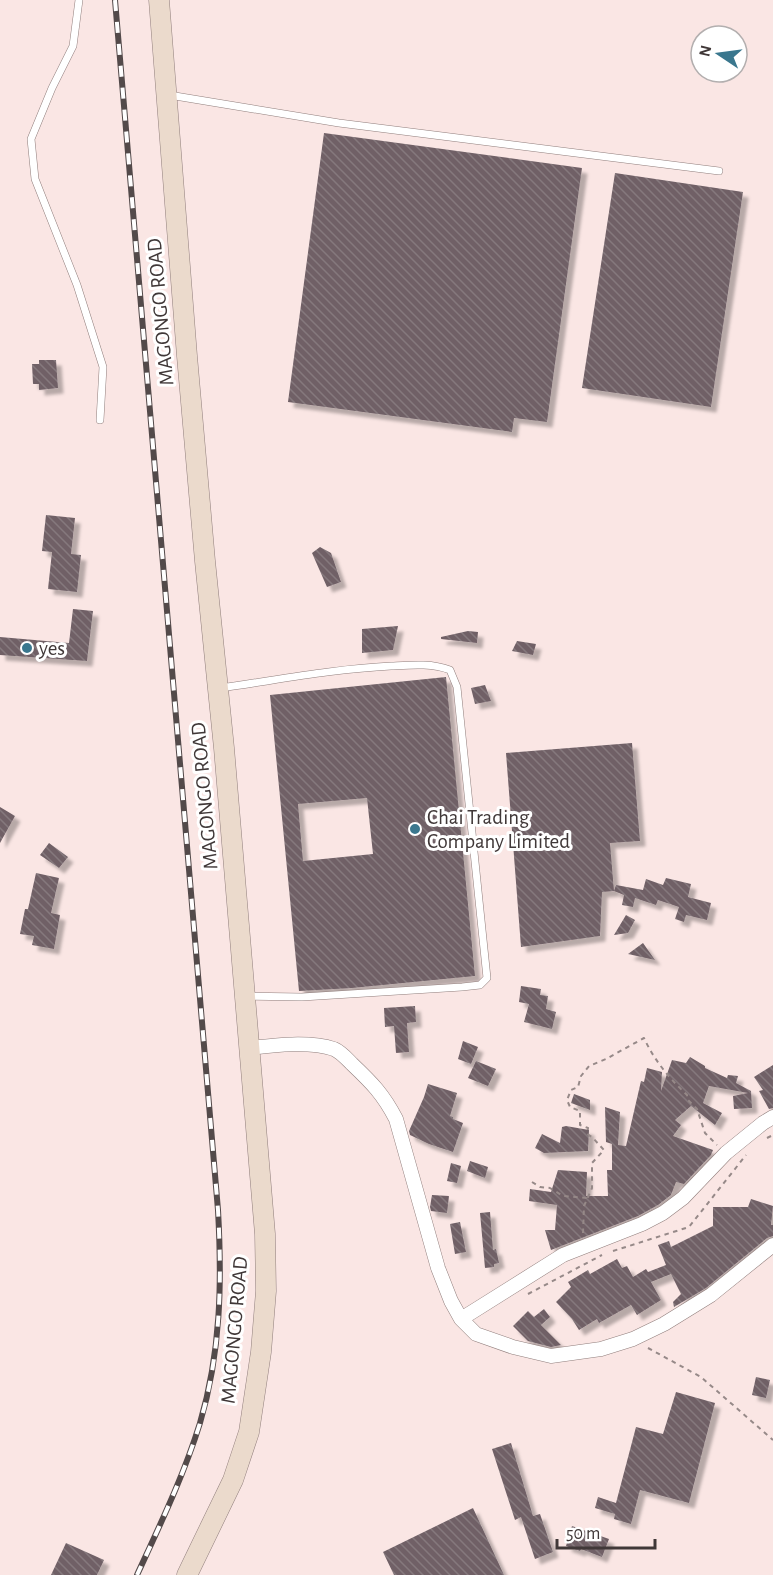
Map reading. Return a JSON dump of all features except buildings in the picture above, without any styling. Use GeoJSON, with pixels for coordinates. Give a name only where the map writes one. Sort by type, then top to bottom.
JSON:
{"type":"FeatureCollection","features":[{"type":"Feature","properties":{"kind":"street","name":"MAGONGO ROAD"},"geometry":{"type":"LineString","coordinates":[[159,0],[188,368],[265,1234],[266,1292],[261,1352],[249,1432],[233,1480],[187,1575]]}},
{"type":"Feature","properties":{"kind":"street"},"geometry":{"type":"LineString","coordinates":[[250,1048],[310,1045],[338,1050],[375,1085],[387,1101],[396,1119],[438,1268],[451,1301],[461,1319],[476,1334],[491,1340],[551,1356],[601,1349],[633,1339],[664,1324],[711,1295],[773,1245]]}},
{"type":"Feature","properties":{"kind":"street"},"geometry":{"type":"LineString","coordinates":[[461,1319],[562,1255],[642,1224],[663,1213],[683,1198],[726,1153],[773,1117]]}},
{"type":"Feature","properties":{"kind":"lane"},"geometry":{"type":"LineString","coordinates":[[79,0],[73,46],[31,138],[35,179],[77,285],[103,367],[100,420]]}},
{"type":"Feature","properties":{"kind":"lane"},"geometry":{"type":"LineString","coordinates":[[167,95],[339,123],[719,171]]}},
{"type":"Feature","properties":{"kind":"lane"},"geometry":{"type":"LineString","coordinates":[[218,689],[352,668],[426,665],[440,666],[450,670],[457,687],[488,978],[480,985],[471,986],[302,997],[245,996]]}},
{"type":"Feature","properties":{"kind":"path"},"geometry":{"type":"LineString","coordinates":[[586,1247],[582,1230],[584,1206],[592,1188],[592,1163],[604,1150],[587,1134],[588,1128],[580,1125],[580,1111],[570,1107],[567,1100],[572,1090],[578,1087],[581,1076],[589,1066],[644,1038],[650,1052],[697,1109],[705,1133],[726,1153]]}},
{"type":"Feature","properties":{"kind":"path"},"geometry":{"type":"LineString","coordinates":[[532,1182],[550,1188],[563,1196],[588,1198]]}},
{"type":"Feature","properties":{"kind":"path"},"geometry":{"type":"LineString","coordinates":[[633,1339],[701,1377],[773,1440]]}},
{"type":"Feature","properties":{"kind":"railway"},"geometry":{"type":"LineString","coordinates":[[115,0],[218,1210],[220,1264],[216,1343],[200,1423],[179,1481],[137,1575]]}},
{"type":"Feature","properties":{"kind":"place","name":"yes"},"geometry":{"type":"Point","coordinates":[27,648]}},
{"type":"Feature","properties":{"kind":"place","name":"Chai Trading Company Limited"},"geometry":{"type":"Point","coordinates":[415,829]}}]}
